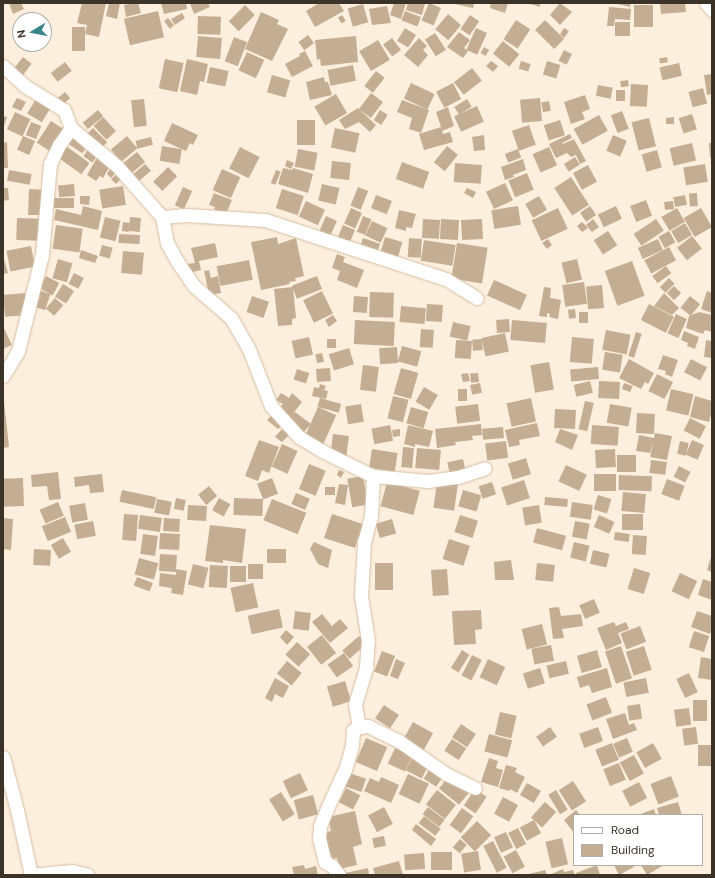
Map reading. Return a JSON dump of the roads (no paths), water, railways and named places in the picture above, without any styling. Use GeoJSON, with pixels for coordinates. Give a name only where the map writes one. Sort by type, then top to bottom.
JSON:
{"type":"FeatureCollection","features":[{"type":"Feature","properties":{"kind":"street"},"geometry":{"type":"LineString","coordinates":[[706,3],[712,10]]}},
{"type":"Feature","properties":{"kind":"street"},"geometry":{"type":"LineString","coordinates":[[3,66],[25,86],[64,110],[71,128],[117,166],[162,217],[167,243],[177,261],[194,286],[231,318],[248,347],[271,406],[299,437],[322,451],[373,476],[428,481],[458,477],[485,468]]}},
{"type":"Feature","properties":{"kind":"street"},"geometry":{"type":"LineString","coordinates":[[3,376],[18,351],[42,255],[50,164],[59,145],[71,128]]}},
{"type":"Feature","properties":{"kind":"street"},"geometry":{"type":"LineString","coordinates":[[162,217],[186,215],[265,220],[446,279],[477,298]]}},
{"type":"Feature","properties":{"kind":"street"},"geometry":{"type":"LineString","coordinates":[[359,727],[354,704],[366,666],[368,654],[368,641],[361,596],[364,542],[371,516],[373,476]]}},
{"type":"Feature","properties":{"kind":"street"},"geometry":{"type":"LineString","coordinates":[[339,875],[332,866],[325,862],[319,838],[320,826],[345,770],[354,730],[359,727],[368,726],[399,741],[446,774],[475,788]]}},
{"type":"Feature","properties":{"kind":"street"},"geometry":{"type":"LineString","coordinates":[[3,757],[17,810],[30,875],[72,871],[88,875]]}}]}
